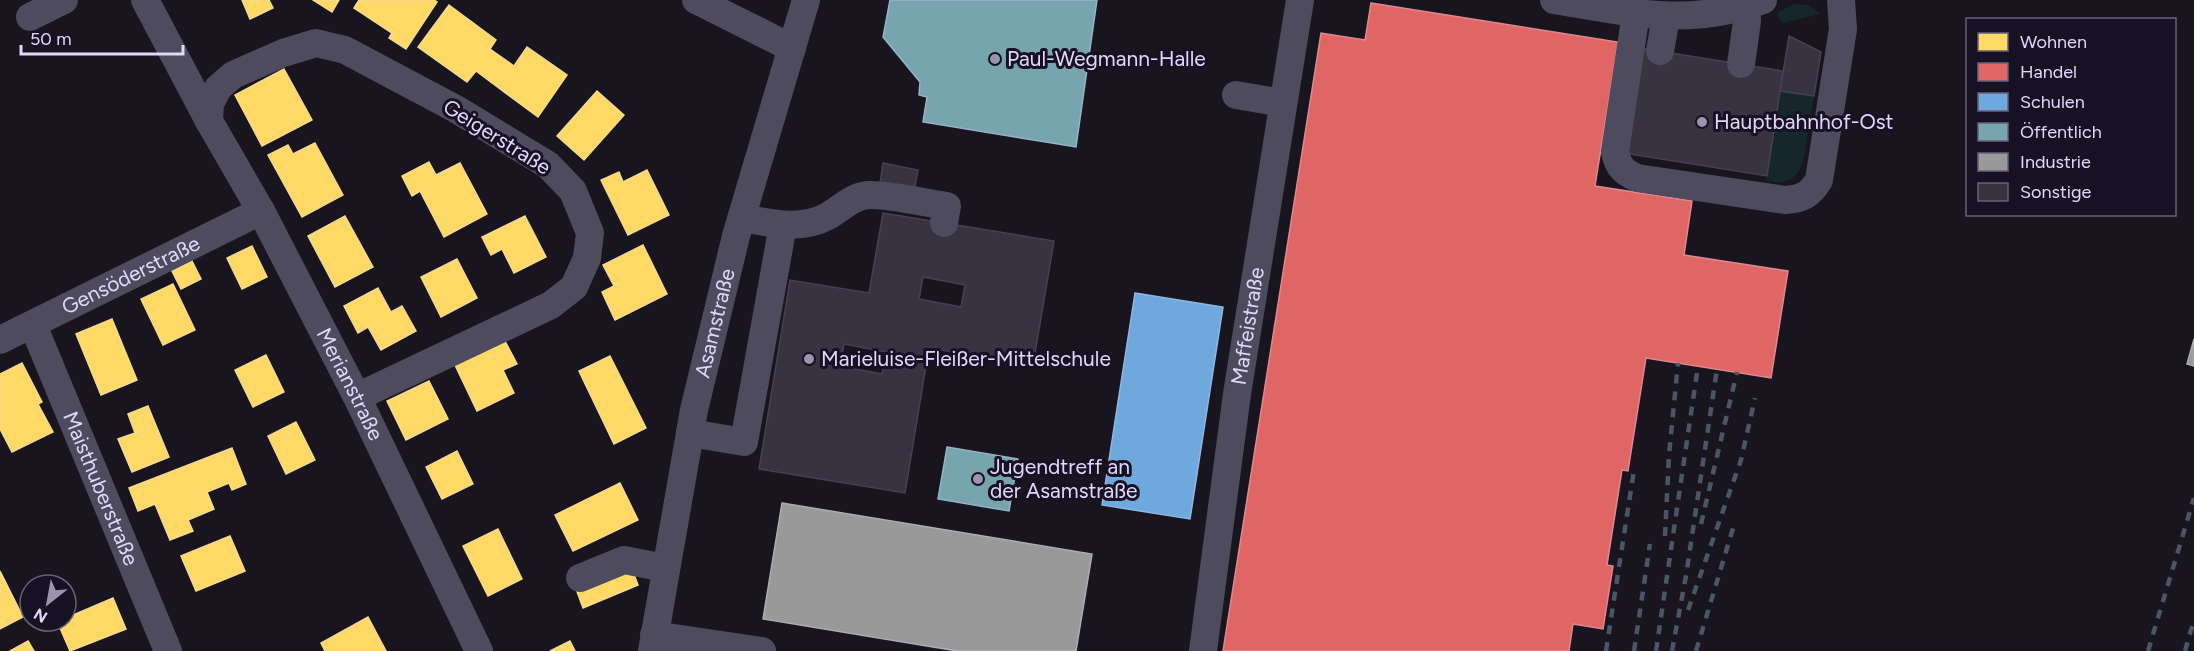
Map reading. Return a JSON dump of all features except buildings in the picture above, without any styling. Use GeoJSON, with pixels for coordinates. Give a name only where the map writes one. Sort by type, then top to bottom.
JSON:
{"type":"FeatureCollection","features":[{"type":"Feature","properties":{"kind":"street"},"geometry":{"type":"LineString","coordinates":[[30,17],[64,0]]}},
{"type":"Feature","properties":{"kind":"street","name":"Merianstraße"},"geometry":{"type":"LineString","coordinates":[[145,0],[210,112],[357,397],[479,651]]}},
{"type":"Feature","properties":{"kind":"street"},"geometry":{"type":"LineString","coordinates":[[696,0],[792,48]]}},
{"type":"Feature","properties":{"kind":"street","name":"Asamstraße"},"geometry":{"type":"LineString","coordinates":[[653,643],[690,432],[742,218],[806,0]]}},
{"type":"Feature","properties":{"kind":"street","name":"Maffeistraße"},"geometry":{"type":"LineString","coordinates":[[1203,651],[1237,394],[1300,0]]}},
{"type":"Feature","properties":{"kind":"street"},"geometry":{"type":"LineString","coordinates":[[1554,0],[1666,17],[1712,14],[1754,3]]}},
{"type":"Feature","properties":{"kind":"street"},"geometry":{"type":"LineString","coordinates":[[1636,13],[1615,152],[1618,164],[1626,173],[1636,177],[1785,200],[1800,199],[1812,192],[1819,180],[1843,29],[1841,0]]}},
{"type":"Feature","properties":{"kind":"street"},"geometry":{"type":"LineString","coordinates":[[1741,64],[1747,21],[1754,3]]}},
{"type":"Feature","properties":{"kind":"street"},"geometry":{"type":"LineString","coordinates":[[1660,51],[1666,17]]}},
{"type":"Feature","properties":{"kind":"street","name":"Geigerstraße"},"geometry":{"type":"LineString","coordinates":[[210,112],[218,88],[233,75],[283,53],[316,43],[345,50],[456,110],[548,165],[573,191],[590,233],[588,258],[574,287],[551,305],[357,397]]}},
{"type":"Feature","properties":{"kind":"street"},"geometry":{"type":"LineString","coordinates":[[1238,87],[1285,94]]}},
{"type":"Feature","properties":{"kind":"street"},"geometry":{"type":"LineString","coordinates":[[742,218],[783,225],[804,224],[820,219],[849,201],[869,195],[947,206],[944,223]]}},
{"type":"Feature","properties":{"kind":"street","name":"Gensöderstraße"},"geometry":{"type":"LineString","coordinates":[[0,340],[261,211]]}},
{"type":"Feature","properties":{"kind":"street"},"geometry":{"type":"LineString","coordinates":[[690,432],[744,442],[783,225]]}},
{"type":"Feature","properties":{"kind":"street","name":"Maisthuberstraße"},"geometry":{"type":"LineString","coordinates":[[33,325],[168,651]]}},
{"type":"Feature","properties":{"kind":"street"},"geometry":{"type":"LineString","coordinates":[[580,578],[624,560],[665,568]]}},
{"type":"Feature","properties":{"kind":"street"},"geometry":{"type":"LineString","coordinates":[[653,643],[762,651]]}},
{"type":"Feature","properties":{"kind":"shaded area"},"geometry":{"type":"Polygon","coordinates":[[[1794,4],[1809,5],[1820,14],[1782,23],[1777,13],[1794,4]]]}},
{"type":"Feature","properties":{"kind":"shaded area"},"geometry":{"type":"Polygon","coordinates":[[[1780,91],[1814,96],[1811,115],[1806,114],[1804,127],[1809,128],[1800,168],[1795,176],[1788,180],[1766,181],[1780,91]]]}},
{"type":"Feature","properties":{"kind":"railway"},"geometry":{"type":"LineString","coordinates":[[1665,536],[1669,455],[1678,363]]}},
{"type":"Feature","properties":{"kind":"railway"},"geometry":{"type":"LineString","coordinates":[[1656,651],[1698,366]]}},
{"type":"Feature","properties":{"kind":"railway"},"geometry":{"type":"LineString","coordinates":[[1672,651],[1686,576],[1717,369]]}},
{"type":"Feature","properties":{"kind":"railway"},"geometry":{"type":"LineString","coordinates":[[1701,524],[1737,372]]}},
{"type":"Feature","properties":{"kind":"railway"},"geometry":{"type":"LineString","coordinates":[[1688,610],[1741,460],[1755,398]]}},
{"type":"Feature","properties":{"kind":"railway"},"geometry":{"type":"LineString","coordinates":[[1606,651],[1634,470]]}},
{"type":"Feature","properties":{"kind":"railway"},"geometry":{"type":"LineString","coordinates":[[2148,651],[2194,498]]}},
{"type":"Feature","properties":{"kind":"railway"},"geometry":{"type":"LineString","coordinates":[[1696,651],[1734,525]]}},
{"type":"Feature","properties":{"kind":"railway"},"geometry":{"type":"LineString","coordinates":[[1634,651],[1650,544]]}},
{"type":"Feature","properties":{"kind":"railway"},"geometry":{"type":"LineString","coordinates":[[2185,651],[2194,620]]}},
{"type":"Feature","properties":{"kind":"place","name":"Paul-Wegmann-Halle"},"geometry":{"type":"Point","coordinates":[995,59]}},
{"type":"Feature","properties":{"kind":"place","name":"Hauptbahnhof-Ost"},"geometry":{"type":"Point","coordinates":[1702,122]}},
{"type":"Feature","properties":{"kind":"place","name":"Marieluise-Fleißer-Mittelschule"},"geometry":{"type":"Point","coordinates":[809,359]}},
{"type":"Feature","properties":{"kind":"place","name":"Jugendtreff an der Asamstraße"},"geometry":{"type":"Point","coordinates":[978,479]}}]}
